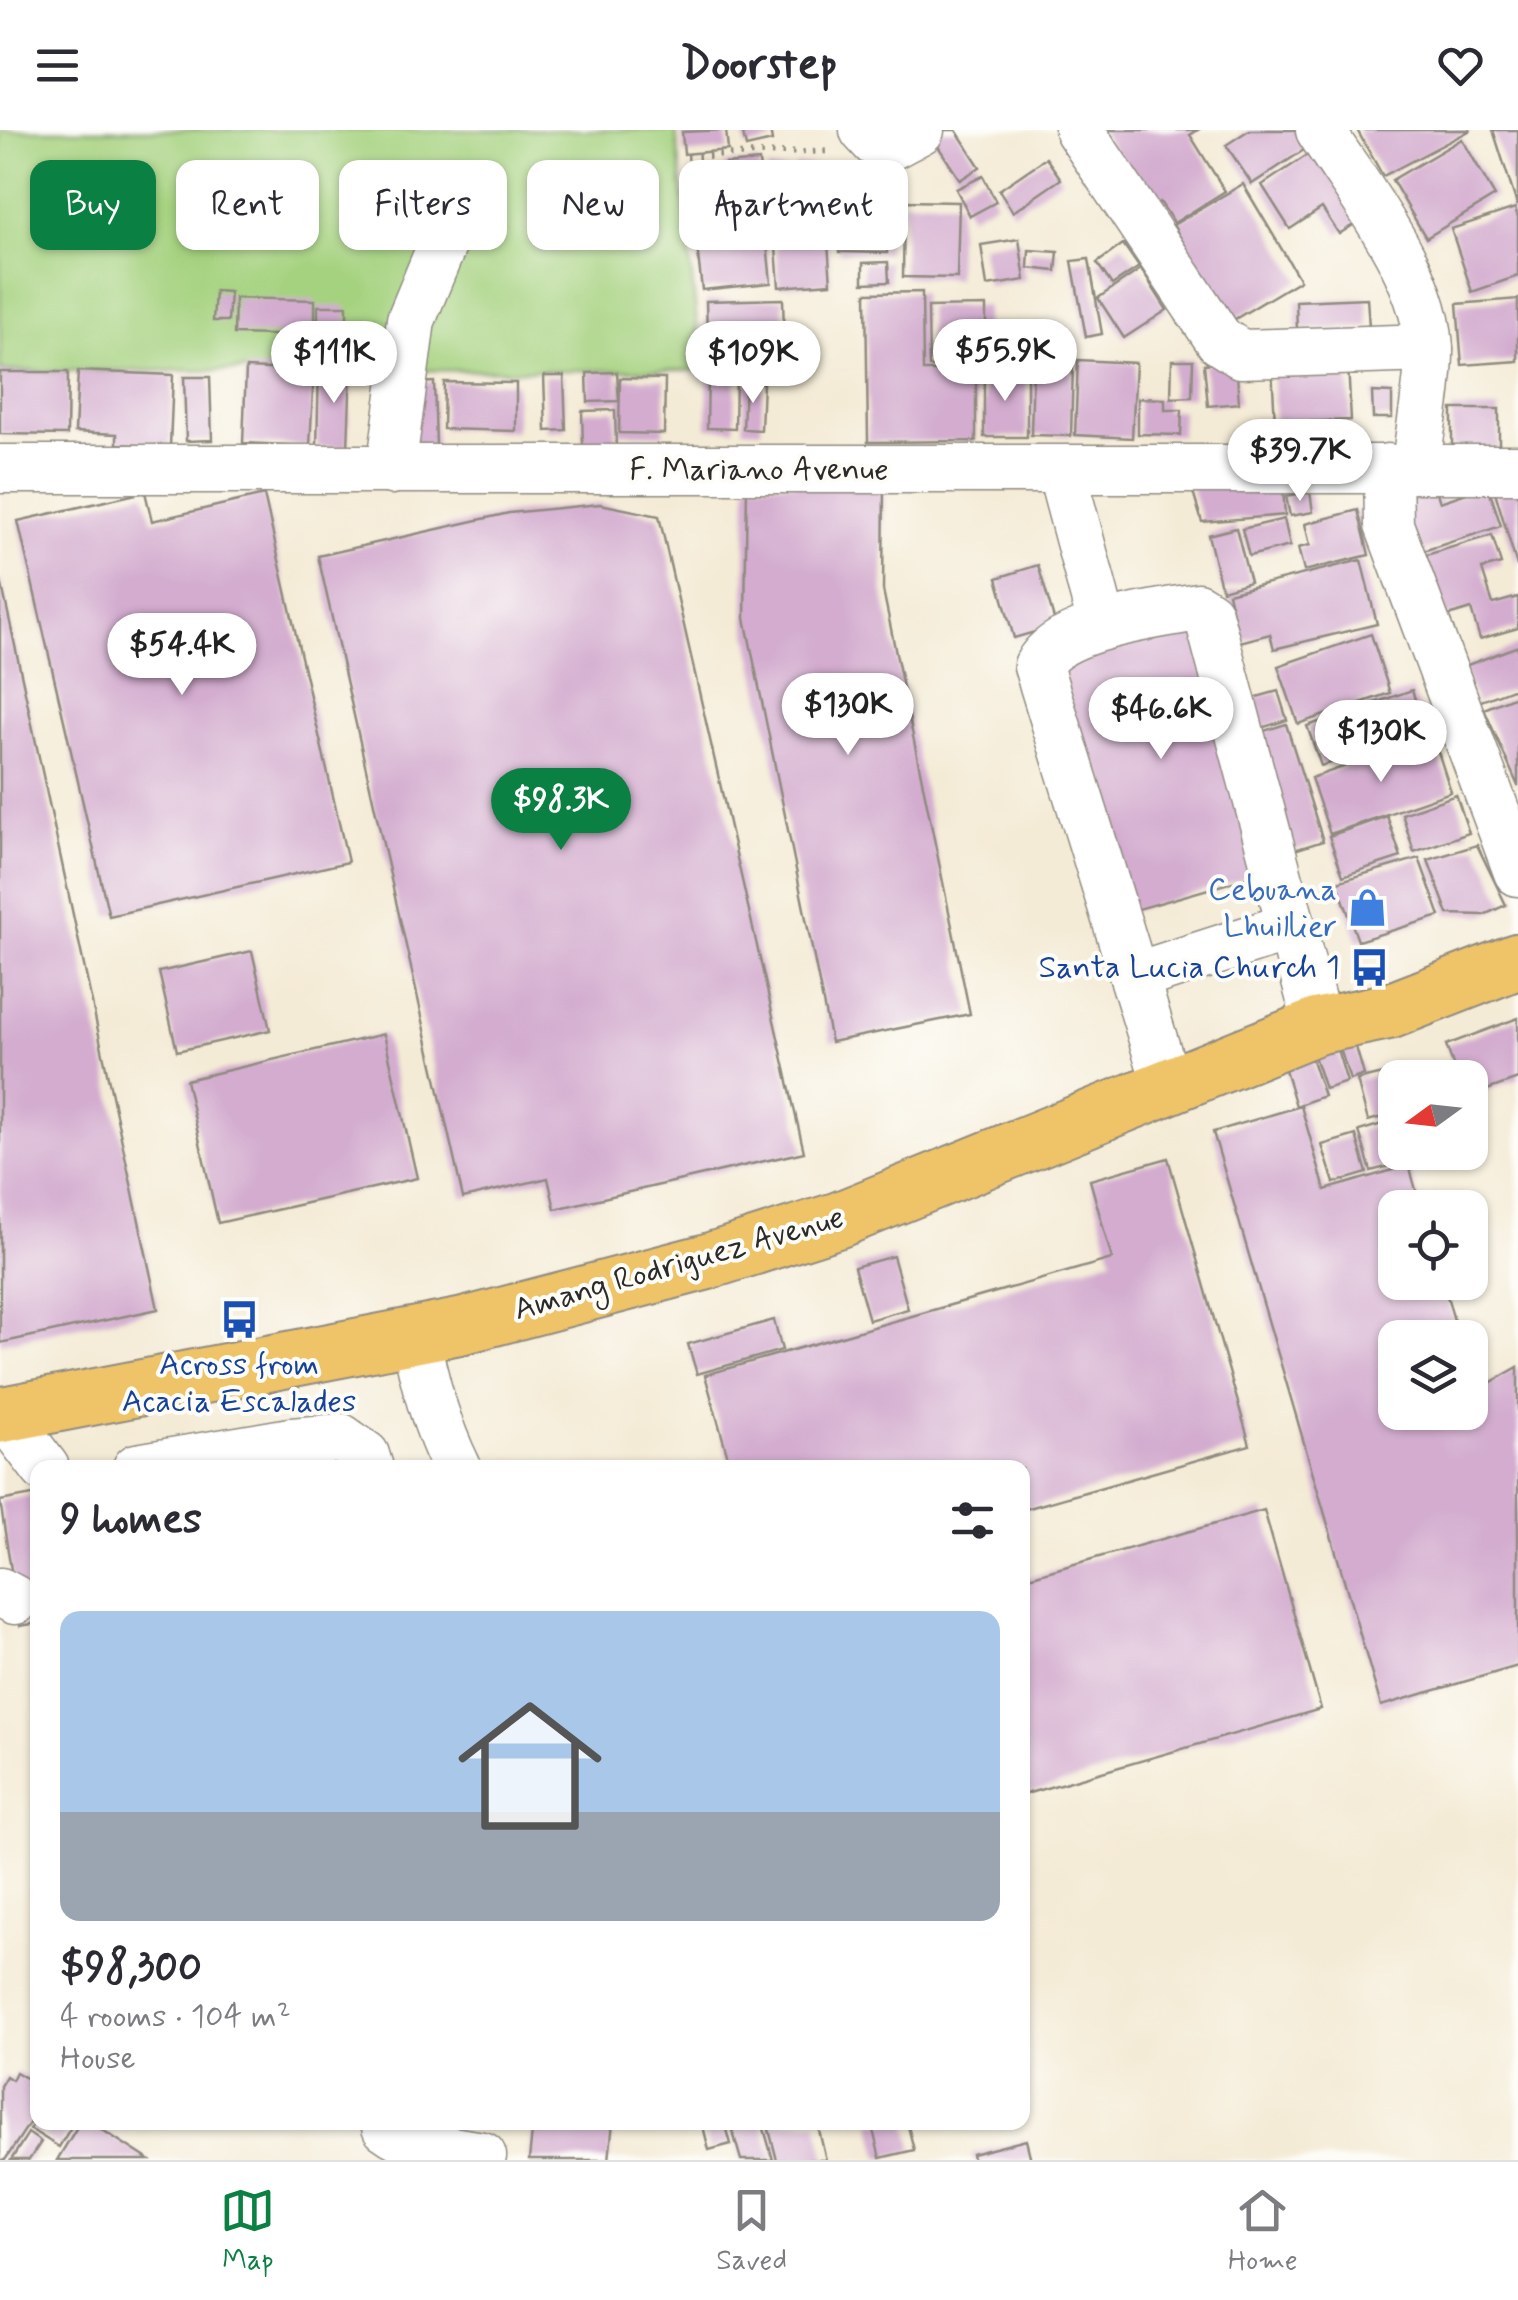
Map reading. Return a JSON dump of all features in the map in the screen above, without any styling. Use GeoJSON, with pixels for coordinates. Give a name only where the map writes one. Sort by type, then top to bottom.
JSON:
{"type":"FeatureCollection","features":[{"type":"Feature","properties":{"kind":"main road","name":"Amang Rodriguez Avenue"},"geometry":{"type":"LineString","coordinates":[[1325,1023],[1385,981],[1518,928]]}},
{"type":"Feature","properties":{"kind":"main road","name":"Amang Rodriguez Avenue"},"geometry":{"type":"LineString","coordinates":[[16,1440],[415,1333],[462,1326],[642,1280],[838,1220],[1325,1023],[1390,1011],[1518,961]]}},
{"type":"Feature","properties":{"kind":"street"},"geometry":{"type":"LineString","coordinates":[[870,136],[890,146],[920,130]]}},
{"type":"Feature","properties":{"kind":"street"},"geometry":{"type":"LineString","coordinates":[[1079,130],[1220,340],[1241,354],[1429,348]]}},
{"type":"Feature","properties":{"kind":"street"},"geometry":{"type":"LineString","coordinates":[[1320,130],[1404,263],[1421,308],[1429,348],[1389,525],[1518,872]]}},
{"type":"Feature","properties":{"kind":"street"},"geometry":{"type":"LineString","coordinates":[[390,470],[411,320],[440,250]]}},
{"type":"Feature","properties":{"kind":"street","name":"F. Mariano Avenue"},"geometry":{"type":"LineString","coordinates":[[0,470],[1518,469]]}},
{"type":"Feature","properties":{"kind":"street"},"geometry":{"type":"LineString","coordinates":[[1061,470],[1102,624]]}},
{"type":"Feature","properties":{"kind":"street"},"geometry":{"type":"LineString","coordinates":[[1167,1085],[1038,666],[1044,654],[1102,624],[1197,607],[1208,614],[1290,927],[1325,1023]]}},
{"type":"Feature","properties":{"kind":"street"},"geometry":{"type":"LineString","coordinates":[[1134,978],[1290,927]]}},
{"type":"Feature","properties":{"kind":"street"},"geometry":{"type":"LineString","coordinates":[[415,1333],[427,1386],[453,1460]]}},
{"type":"Feature","properties":{"kind":"street"},"geometry":{"type":"LineString","coordinates":[[185,1460],[341,1438],[367,1460]]}},
{"type":"Feature","properties":{"kind":"street"},"geometry":{"type":"LineString","coordinates":[[410,2130],[483,2144]]}},
{"type":"Feature","properties":{"kind":"path"},"geometry":{"type":"LineString","coordinates":[[686,157],[846,150],[870,136]]}},
{"type":"Feature","properties":{"kind":"green space"},"geometry":{"type":"Polygon","coordinates":[[[0,130],[676,130],[679,250],[689,250],[702,370],[0,371],[0,130]]]}},
{"type":"Feature","properties":{"kind":"building"},"geometry":{"type":"Polygon","coordinates":[[[726,130],[728,150],[684,154],[682,132],[726,130]]]}},
{"type":"Feature","properties":{"kind":"building"},"geometry":{"type":"Polygon","coordinates":[[[742,130],[770,130],[772,141],[746,147],[742,130]]]}},
{"type":"Feature","properties":{"kind":"building"},"geometry":{"type":"Polygon","coordinates":[[[942,130],[956,130],[980,167],[960,180],[932,137],[942,130]]]}},
{"type":"Feature","properties":{"kind":"building"},"geometry":{"type":"Polygon","coordinates":[[[1101,130],[1198,130],[1190,135],[1225,191],[1174,223],[1160,202],[1149,208],[1101,130]]]}},
{"type":"Feature","properties":{"kind":"building"},"geometry":{"type":"Polygon","coordinates":[[[1249,130],[1303,130],[1313,144],[1252,184],[1226,145],[1249,130]]]}},
{"type":"Feature","properties":{"kind":"building"},"geometry":{"type":"Polygon","coordinates":[[[1357,130],[1471,130],[1383,176],[1357,130]]]}},
{"type":"Feature","properties":{"kind":"building"},"geometry":{"type":"Polygon","coordinates":[[[1493,130],[1518,130],[1518,205],[1517,205],[1493,130]]]}},
{"type":"Feature","properties":{"kind":"building"},"geometry":{"type":"Polygon","coordinates":[[[1462,139],[1495,196],[1426,238],[1392,180],[1462,139]]]}},
{"type":"Feature","properties":{"kind":"building"},"geometry":{"type":"Polygon","coordinates":[[[1315,150],[1361,220],[1339,234],[1322,208],[1290,229],[1262,185],[1315,150]]]}},
{"type":"Feature","properties":{"kind":"building"},"geometry":{"type":"Polygon","coordinates":[[[1046,158],[1061,179],[1013,212],[999,190],[1046,158]]]}},
{"type":"Feature","properties":{"kind":"building"},"geometry":{"type":"Polygon","coordinates":[[[983,176],[996,202],[970,216],[956,189],[983,176]]]}},
{"type":"Feature","properties":{"kind":"building"},"geometry":{"type":"Polygon","coordinates":[[[1243,184],[1300,280],[1230,322],[1173,225],[1243,184]]]}},
{"type":"Feature","properties":{"kind":"building"},"geometry":{"type":"Polygon","coordinates":[[[908,201],[959,202],[957,278],[903,277],[903,250],[908,250],[908,201]]]}},
{"type":"Feature","properties":{"kind":"building"},"geometry":{"type":"Polygon","coordinates":[[[1515,208],[1518,276],[1472,292],[1451,229],[1515,208]]]}},
{"type":"Feature","properties":{"kind":"building"},"geometry":{"type":"Polygon","coordinates":[[[1019,239],[1025,280],[987,286],[981,245],[1019,239]]]}},
{"type":"Feature","properties":{"kind":"building"},"geometry":{"type":"Polygon","coordinates":[[[1123,244],[1139,267],[1112,285],[1097,263],[1123,244]]]}},
{"type":"Feature","properties":{"kind":"building"},"geometry":{"type":"Polygon","coordinates":[[[697,250],[768,250],[771,283],[702,290],[697,250]]]}},
{"type":"Feature","properties":{"kind":"building"},"geometry":{"type":"Polygon","coordinates":[[[776,250],[828,250],[831,283],[779,287],[776,250]]]}},
{"type":"Feature","properties":{"kind":"building"},"geometry":{"type":"Polygon","coordinates":[[[839,250],[887,250],[887,253],[839,250]]]}},
{"type":"Feature","properties":{"kind":"building"},"geometry":{"type":"Polygon","coordinates":[[[1029,250],[1058,252],[1056,271],[1028,268],[1029,250]]]}},
{"type":"Feature","properties":{"kind":"building"},"geometry":{"type":"Polygon","coordinates":[[[1089,259],[1102,334],[1086,337],[1072,261],[1089,259]]]}},
{"type":"Feature","properties":{"kind":"building"},"geometry":{"type":"Polygon","coordinates":[[[888,262],[889,282],[863,283],[863,263],[888,262]]]}},
{"type":"Feature","properties":{"kind":"building"},"geometry":{"type":"Polygon","coordinates":[[[1141,269],[1167,310],[1124,338],[1098,298],[1141,269]]]}},
{"type":"Feature","properties":{"kind":"building"},"geometry":{"type":"Polygon","coordinates":[[[215,291],[230,292],[228,321],[213,321],[215,291]]]}},
{"type":"Feature","properties":{"kind":"building"},"geometry":{"type":"Polygon","coordinates":[[[922,292],[923,371],[976,371],[976,441],[868,442],[866,293],[922,292]]]}},
{"type":"Feature","properties":{"kind":"building"},"geometry":{"type":"Polygon","coordinates":[[[235,298],[315,300],[315,336],[234,334],[235,298]]]}},
{"type":"Feature","properties":{"kind":"building"},"geometry":{"type":"Polygon","coordinates":[[[1367,298],[1369,327],[1297,330],[1296,301],[1367,298]]]}},
{"type":"Feature","properties":{"kind":"building"},"geometry":{"type":"Polygon","coordinates":[[[783,299],[785,365],[708,367],[706,301],[783,299]]]}},
{"type":"Feature","properties":{"kind":"building"},"geometry":{"type":"Polygon","coordinates":[[[1518,299],[1518,361],[1462,365],[1457,304],[1518,299]]]}},
{"type":"Feature","properties":{"kind":"building"},"geometry":{"type":"Polygon","coordinates":[[[318,306],[347,306],[347,362],[299,363],[299,347],[318,347],[318,306]]]}},
{"type":"Feature","properties":{"kind":"building"},"geometry":{"type":"Polygon","coordinates":[[[986,306],[986,340],[1016,340],[1017,366],[929,367],[928,307],[986,306]]]}},
{"type":"Feature","properties":{"kind":"building"},"geometry":{"type":"Polygon","coordinates":[[[1078,360],[1136,363],[1132,438],[1075,435],[1078,360]]]}},
{"type":"Feature","properties":{"kind":"building"},"geometry":{"type":"Polygon","coordinates":[[[1172,360],[1193,360],[1192,397],[1171,398],[1172,360]]]}},
{"type":"Feature","properties":{"kind":"building"},"geometry":{"type":"Polygon","coordinates":[[[1236,361],[1239,403],[1208,406],[1204,364],[1236,361]]]}},
{"type":"Feature","properties":{"kind":"building"},"geometry":{"type":"Polygon","coordinates":[[[1033,363],[1073,365],[1071,436],[1031,435],[1033,363]]]}},
{"type":"Feature","properties":{"kind":"building"},"geometry":{"type":"Polygon","coordinates":[[[1348,364],[1351,420],[1275,423],[1272,367],[1348,364]]]}},
{"type":"Feature","properties":{"kind":"building"},"geometry":{"type":"Polygon","coordinates":[[[319,365],[351,366],[348,448],[317,447],[319,365]]]}},
{"type":"Feature","properties":{"kind":"building"},"geometry":{"type":"Polygon","coordinates":[[[246,368],[314,371],[310,446],[243,443],[246,368]]]}},
{"type":"Feature","properties":{"kind":"building"},"geometry":{"type":"Polygon","coordinates":[[[78,371],[173,375],[170,447],[117,444],[117,434],[75,432],[78,371]]]}},
{"type":"Feature","properties":{"kind":"building"},"geometry":{"type":"Polygon","coordinates":[[[984,371],[1027,371],[1027,437],[984,437],[984,371]]]}},
{"type":"Feature","properties":{"kind":"building"},"geometry":{"type":"Polygon","coordinates":[[[0,372],[68,372],[67,435],[0,434],[0,372]]]}},
{"type":"Feature","properties":{"kind":"building"},"geometry":{"type":"Polygon","coordinates":[[[617,372],[619,401],[588,402],[587,373],[617,372]]]}},
{"type":"Feature","properties":{"kind":"building"},"geometry":{"type":"Polygon","coordinates":[[[708,375],[736,376],[735,429],[707,428],[708,375]]]}},
{"type":"Feature","properties":{"kind":"building"},"geometry":{"type":"Polygon","coordinates":[[[544,376],[564,376],[566,430],[546,431],[544,376]]]}},
{"type":"Feature","properties":{"kind":"building"},"geometry":{"type":"Polygon","coordinates":[[[184,377],[210,377],[212,440],[186,441],[184,377]]]}},
{"type":"Feature","properties":{"kind":"building"},"geometry":{"type":"Polygon","coordinates":[[[620,378],[665,379],[664,434],[619,433],[620,378]]]}},
{"type":"Feature","properties":{"kind":"building"},"geometry":{"type":"Polygon","coordinates":[[[434,382],[436,445],[413,445],[411,383],[434,382]]]}},
{"type":"Feature","properties":{"kind":"building"},"geometry":{"type":"Polygon","coordinates":[[[444,382],[516,383],[516,431],[443,429],[444,382]]]}},
{"type":"Feature","properties":{"kind":"building"},"geometry":{"type":"Polygon","coordinates":[[[745,383],[763,383],[761,430],[743,429],[745,383]]]}},
{"type":"Feature","properties":{"kind":"building"},"geometry":{"type":"Polygon","coordinates":[[[1372,392],[1392,393],[1392,418],[1373,418],[1372,392]]]}},
{"type":"Feature","properties":{"kind":"building"},"geometry":{"type":"Polygon","coordinates":[[[1138,398],[1165,399],[1165,410],[1182,410],[1181,435],[1138,434],[1138,398]]]}},
{"type":"Feature","properties":{"kind":"building"},"geometry":{"type":"Polygon","coordinates":[[[1452,409],[1499,409],[1499,448],[1452,448],[1452,409]]]}},
{"type":"Feature","properties":{"kind":"building"},"geometry":{"type":"Polygon","coordinates":[[[615,410],[616,445],[583,446],[582,411],[615,410]]]}},
{"type":"Feature","properties":{"kind":"building"},"geometry":{"type":"Polygon","coordinates":[[[1430,473],[1440,502],[1488,486],[1501,526],[1417,553],[1395,485],[1430,473]]]}},
{"type":"Feature","properties":{"kind":"building"},"geometry":{"type":"Polygon","coordinates":[[[1282,477],[1285,515],[1202,522],[1189,479],[1282,477]]]}},
{"type":"Feature","properties":{"kind":"building"},"geometry":{"type":"Polygon","coordinates":[[[747,483],[884,483],[883,590],[970,1014],[831,1042],[745,618],[747,483]]]}},
{"type":"Feature","properties":{"kind":"building"},"geometry":{"type":"Polygon","coordinates":[[[1518,483],[1518,566],[1517,566],[1493,485],[1518,483]]]}},
{"type":"Feature","properties":{"kind":"building"},"geometry":{"type":"Polygon","coordinates":[[[145,492],[152,521],[264,495],[348,862],[109,916],[18,521],[145,492]]]}},
{"type":"Feature","properties":{"kind":"building"},"geometry":{"type":"Polygon","coordinates":[[[1310,492],[1313,512],[1290,516],[1286,496],[1310,492]]]}},
{"type":"Feature","properties":{"kind":"building"},"geometry":{"type":"Polygon","coordinates":[[[600,504],[659,516],[804,1152],[555,1209],[548,1178],[463,1198],[318,556],[509,513],[600,504]]]}},
{"type":"Feature","properties":{"kind":"building"},"geometry":{"type":"Polygon","coordinates":[[[1358,510],[1369,555],[1304,571],[1298,548],[1310,545],[1305,524],[1358,510]]]}},
{"type":"Feature","properties":{"kind":"building"},"geometry":{"type":"Polygon","coordinates":[[[1284,519],[1290,546],[1249,556],[1242,529],[1284,519]]]}},
{"type":"Feature","properties":{"kind":"building"},"geometry":{"type":"Polygon","coordinates":[[[1236,528],[1250,582],[1222,590],[1208,535],[1236,528]]]}},
{"type":"Feature","properties":{"kind":"building"},"geometry":{"type":"Polygon","coordinates":[[[1492,535],[1501,564],[1482,569],[1493,604],[1518,597],[1518,628],[1480,639],[1471,609],[1442,618],[1423,556],[1492,535]]]}},
{"type":"Feature","properties":{"kind":"building"},"geometry":{"type":"Polygon","coordinates":[[[1361,560],[1377,624],[1274,649],[1270,634],[1240,642],[1228,593],[1361,560]]]}},
{"type":"Feature","properties":{"kind":"building"},"geometry":{"type":"Polygon","coordinates":[[[1038,565],[1056,626],[1014,638],[997,578],[1038,565]]]}},
{"type":"Feature","properties":{"kind":"building"},"geometry":{"type":"Polygon","coordinates":[[[0,576],[158,1309],[0,1343],[0,576]]]}},
{"type":"Feature","properties":{"kind":"building"},"geometry":{"type":"Polygon","coordinates":[[[1195,612],[1268,872],[1128,912],[1054,653],[1195,612]]]}},
{"type":"Feature","properties":{"kind":"building"},"geometry":{"type":"Polygon","coordinates":[[[1371,634],[1390,693],[1298,724],[1278,666],[1371,634]]]}},
{"type":"Feature","properties":{"kind":"building"},"geometry":{"type":"Polygon","coordinates":[[[1518,646],[1518,687],[1476,703],[1462,667],[1518,646]]]}},
{"type":"Feature","properties":{"kind":"building"},"geometry":{"type":"Polygon","coordinates":[[[1412,690],[1425,730],[1321,766],[1307,726],[1412,690]]]}},
{"type":"Feature","properties":{"kind":"building"},"geometry":{"type":"Polygon","coordinates":[[[1278,691],[1287,720],[1248,732],[1239,702],[1278,691]]]}},
{"type":"Feature","properties":{"kind":"building"},"geometry":{"type":"Polygon","coordinates":[[[1518,695],[1518,786],[1484,709],[1518,695]]]}},
{"type":"Feature","properties":{"kind":"building"},"geometry":{"type":"Polygon","coordinates":[[[1286,724],[1323,841],[1282,854],[1245,737],[1286,724]]]}},
{"type":"Feature","properties":{"kind":"building"},"geometry":{"type":"Polygon","coordinates":[[[1433,736],[1451,792],[1330,834],[1311,778],[1433,736]]]}},
{"type":"Feature","properties":{"kind":"building"},"geometry":{"type":"Polygon","coordinates":[[[1456,795],[1469,833],[1414,852],[1402,814],[1456,795]]]}},
{"type":"Feature","properties":{"kind":"building"},"geometry":{"type":"Polygon","coordinates":[[[1387,816],[1401,857],[1343,876],[1329,836],[1387,816]]]}},
{"type":"Feature","properties":{"kind":"building"},"geometry":{"type":"Polygon","coordinates":[[[1477,845],[1506,905],[1484,915],[1448,914],[1428,860],[1477,845]]]}},
{"type":"Feature","properties":{"kind":"building"},"geometry":{"type":"Polygon","coordinates":[[[1419,858],[1440,916],[1358,941],[1337,882],[1419,858]]]}},
{"type":"Feature","properties":{"kind":"building"},"geometry":{"type":"Polygon","coordinates":[[[252,951],[270,1030],[177,1051],[159,972],[252,951]]]}},
{"type":"Feature","properties":{"kind":"building"},"geometry":{"type":"Polygon","coordinates":[[[1518,1018],[1518,1079],[1488,1090],[1488,1060],[1451,1060],[1446,1045],[1518,1018]]]}},
{"type":"Feature","properties":{"kind":"building"},"geometry":{"type":"Polygon","coordinates":[[[384,1034],[417,1178],[218,1223],[186,1080],[384,1034]]]}},
{"type":"Feature","properties":{"kind":"building"},"geometry":{"type":"Polygon","coordinates":[[[1354,1040],[1364,1075],[1350,1080],[1339,1045],[1354,1040]]]}},
{"type":"Feature","properties":{"kind":"building"},"geometry":{"type":"Polygon","coordinates":[[[1336,1046],[1347,1082],[1325,1089],[1313,1053],[1336,1046]]]}},
{"type":"Feature","properties":{"kind":"building"},"geometry":{"type":"Polygon","coordinates":[[[1311,1057],[1324,1096],[1296,1106],[1284,1066],[1311,1057]]]}},
{"type":"Feature","properties":{"kind":"building"},"geometry":{"type":"Polygon","coordinates":[[[1378,1075],[1378,1118],[1368,1121],[1357,1080],[1378,1075]]]}},
{"type":"Feature","properties":{"kind":"building"},"geometry":{"type":"Polygon","coordinates":[[[1301,1106],[1325,1190],[1392,1170],[1410,1170],[1416,1190],[1378,1190],[1378,1300],[1448,1300],[1454,1320],[1378,1320],[1378,1430],[1488,1430],[1488,1384],[1518,1367],[1518,1666],[1381,1706],[1213,1132],[1301,1106]]]}},
{"type":"Feature","properties":{"kind":"building"},"geometry":{"type":"Polygon","coordinates":[[[1378,1125],[1378,1169],[1371,1171],[1359,1131],[1378,1125]]]}},
{"type":"Feature","properties":{"kind":"building"},"geometry":{"type":"Polygon","coordinates":[[[1356,1135],[1367,1173],[1334,1183],[1322,1145],[1356,1135]]]}},
{"type":"Feature","properties":{"kind":"building"},"geometry":{"type":"Polygon","coordinates":[[[1168,1158],[1250,1445],[1030,1508],[1030,1460],[729,1460],[705,1375],[1112,1259],[1090,1180],[1168,1158]]]}},
{"type":"Feature","properties":{"kind":"building"},"geometry":{"type":"Polygon","coordinates":[[[893,1256],[908,1309],[869,1320],[854,1267],[893,1256]]]}},
{"type":"Feature","properties":{"kind":"building"},"geometry":{"type":"Polygon","coordinates":[[[774,1320],[782,1350],[697,1374],[688,1344],[774,1320]]]}},
{"type":"Feature","properties":{"kind":"building"},"geometry":{"type":"Polygon","coordinates":[[[30,1495],[30,1624],[20,1626],[0,1501],[30,1495]]]}},
{"type":"Feature","properties":{"kind":"building"},"geometry":{"type":"Polygon","coordinates":[[[1264,1510],[1321,1709],[1030,1793],[1030,1577],[1264,1510]]]}},
{"type":"Feature","properties":{"kind":"building"},"geometry":{"type":"Polygon","coordinates":[[[16,2072],[30,2080],[30,2122],[5,2160],[0,2160],[0,2086],[6,2076],[12,2080],[16,2072]]]}},
{"type":"Feature","properties":{"kind":"building"},"geometry":{"type":"Polygon","coordinates":[[[32,2130],[69,2130],[59,2147],[32,2130]]]}},
{"type":"Feature","properties":{"kind":"building"},"geometry":{"type":"Polygon","coordinates":[[[75,2130],[102,2130],[149,2160],[57,2160],[75,2130]]]}},
{"type":"Feature","properties":{"kind":"building"},"geometry":{"type":"Polygon","coordinates":[[[532,2130],[612,2130],[609,2160],[529,2160],[532,2130]]]}},
{"type":"Feature","properties":{"kind":"building"},"geometry":{"type":"Polygon","coordinates":[[[704,2130],[727,2130],[731,2144],[709,2150],[704,2130]]]}},
{"type":"Feature","properties":{"kind":"building"},"geometry":{"type":"Polygon","coordinates":[[[732,2130],[764,2130],[773,2160],[741,2160],[732,2130]]]}},
{"type":"Feature","properties":{"kind":"building"},"geometry":{"type":"Polygon","coordinates":[[[769,2130],[819,2130],[826,2160],[777,2160],[769,2130]]]}},
{"type":"Feature","properties":{"kind":"building"},"geometry":{"type":"Polygon","coordinates":[[[873,2130],[909,2130],[914,2150],[880,2158],[873,2130]]]}},
{"type":"Feature","properties":{"kind":"building"},"geometry":{"type":"Polygon","coordinates":[[[28,2133],[41,2142],[29,2160],[11,2160],[28,2133]]]}},
{"type":"Feature","properties":{"kind":"building"},"geometry":{"type":"Polygon","coordinates":[[[1026,2140],[1031,2160],[973,2160],[972,2154],[1026,2140]]]}},
{"type":"Feature","properties":{"kind":"place","name":"Cebuana Lhuillier"},"geometry":{"type":"Point","coordinates":[1367,908]}},
{"type":"Feature","properties":{"kind":"place","name":"Santa Lucia Church 1"},"geometry":{"type":"Point","coordinates":[1370,968]}},
{"type":"Feature","properties":{"kind":"place","name":"Across from Acacia Escalades"},"geometry":{"type":"Point","coordinates":[239,1320]}}]}
